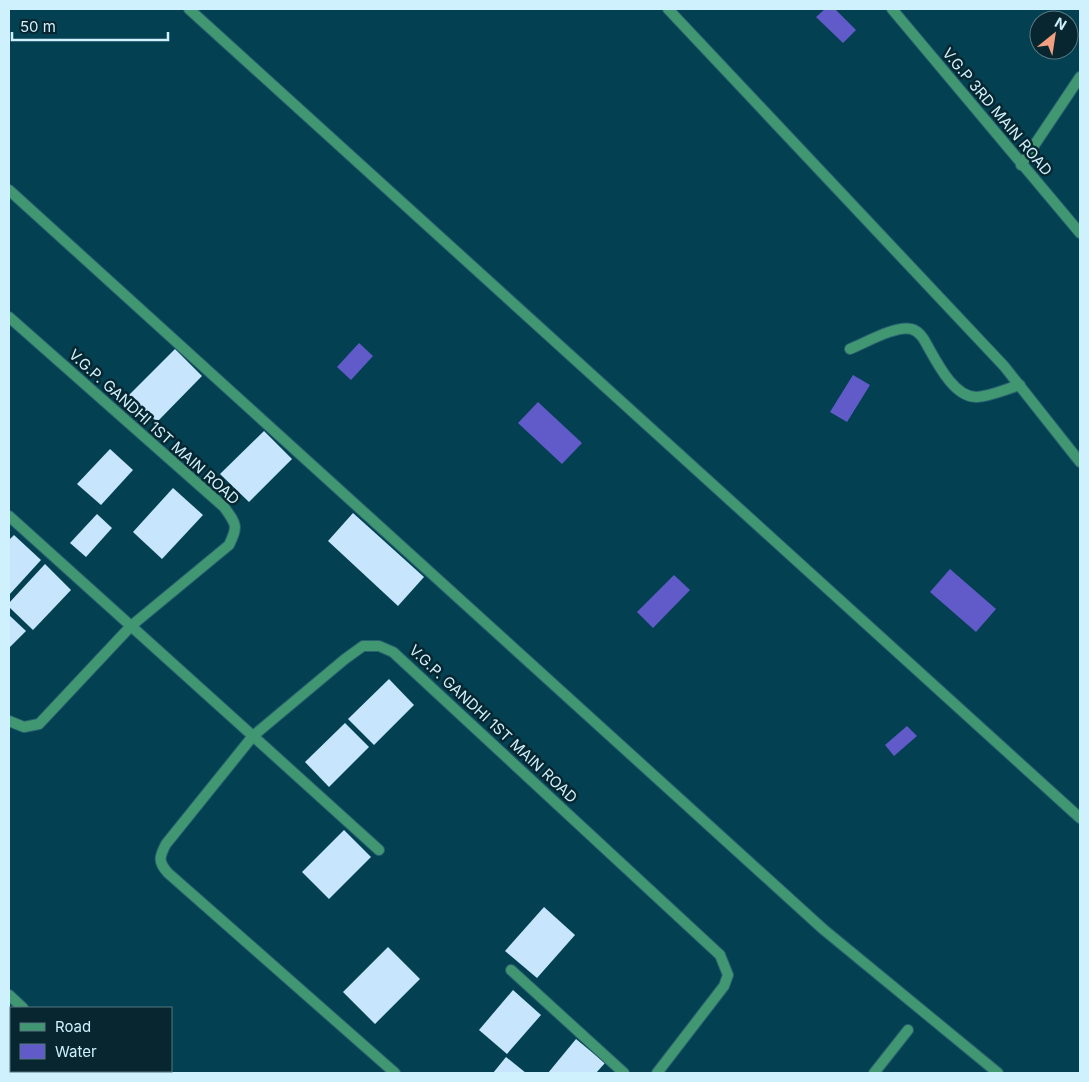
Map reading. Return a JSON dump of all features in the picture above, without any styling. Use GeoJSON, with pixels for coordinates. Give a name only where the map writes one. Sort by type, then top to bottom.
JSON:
{"type":"FeatureCollection","features":[{"type":"Feature","properties":{"kind":"street"},"geometry":{"type":"LineString","coordinates":[[190,9],[1080,818]]}},
{"type":"Feature","properties":{"kind":"street"},"geometry":{"type":"LineString","coordinates":[[668,9],[1004,366],[1080,462]]}},
{"type":"Feature","properties":{"kind":"street","name":"V.G.P 3RD MAIN ROAD"},"geometry":{"type":"LineString","coordinates":[[892,9],[1080,234]]}},
{"type":"Feature","properties":{"kind":"street"},"geometry":{"type":"LineString","coordinates":[[1021,165],[1080,78]]}},
{"type":"Feature","properties":{"kind":"street"},"geometry":{"type":"LineString","coordinates":[[9,190],[822,929],[998,1073]]}},
{"type":"Feature","properties":{"kind":"street","name":"V.G.P. GANDHI 1ST MAIN ROAD"},"geometry":{"type":"LineString","coordinates":[[9,317],[224,507],[234,520],[236,530],[229,546],[131,626],[39,724],[24,727],[9,721]]}},
{"type":"Feature","properties":{"kind":"street"},"geometry":{"type":"LineString","coordinates":[[850,349],[902,328],[911,328],[923,338],[951,384],[959,391],[976,397],[1020,385]]}},
{"type":"Feature","properties":{"kind":"street"},"geometry":{"type":"LineString","coordinates":[[9,516],[379,850]]}},
{"type":"Feature","properties":{"kind":"street","name":"V.G.P. GANDHI 1ST MAIN ROAD"},"geometry":{"type":"LineString","coordinates":[[253,736],[363,646],[379,646],[393,652],[720,955],[728,974],[724,986],[657,1073]]}},
{"type":"Feature","properties":{"kind":"street"},"geometry":{"type":"LineString","coordinates":[[253,736],[166,844],[161,852],[161,866],[395,1073]]}},
{"type":"Feature","properties":{"kind":"street"},"geometry":{"type":"LineString","coordinates":[[511,970],[624,1073]]}},
{"type":"Feature","properties":{"kind":"street"},"geometry":{"type":"LineString","coordinates":[[9,995],[22,1007]]}},
{"type":"Feature","properties":{"kind":"street"},"geometry":{"type":"LineString","coordinates":[[874,1073],[908,1030]]}},
{"type":"Feature","properties":{"kind":"water"},"geometry":{"type":"Polygon","coordinates":[[[825,9],[835,9],[856,30],[843,43],[816,17],[825,9]]]}},
{"type":"Feature","properties":{"kind":"water"},"geometry":{"type":"Polygon","coordinates":[[[359,343],[373,356],[351,380],[337,367],[359,343]]]}},
{"type":"Feature","properties":{"kind":"water"},"geometry":{"type":"Polygon","coordinates":[[[853,375],[870,385],[847,422],[830,412],[853,375]]]}},
{"type":"Feature","properties":{"kind":"water"},"geometry":{"type":"Polygon","coordinates":[[[538,402],[582,443],[562,464],[518,423],[538,402]]]}},
{"type":"Feature","properties":{"kind":"water"},"geometry":{"type":"Polygon","coordinates":[[[950,569],[996,609],[976,632],[930,592],[950,569]]]}},
{"type":"Feature","properties":{"kind":"water"},"geometry":{"type":"Polygon","coordinates":[[[674,575],[690,590],[653,628],[637,612],[674,575]]]}},
{"type":"Feature","properties":{"kind":"water"},"geometry":{"type":"Polygon","coordinates":[[[907,726],[917,736],[894,756],[885,745],[907,726]]]}},
{"type":"Feature","properties":{"kind":"building"},"geometry":{"type":"Polygon","coordinates":[[[175,349],[202,376],[157,422],[129,395],[175,349]]]}},
{"type":"Feature","properties":{"kind":"building"},"geometry":{"type":"Polygon","coordinates":[[[264,431],[292,459],[249,502],[220,474],[264,431]]]}},
{"type":"Feature","properties":{"kind":"building"},"geometry":{"type":"Polygon","coordinates":[[[110,449],[133,470],[101,505],[77,484],[110,449]]]}},
{"type":"Feature","properties":{"kind":"building"},"geometry":{"type":"Polygon","coordinates":[[[173,488],[203,515],[162,559],[133,532],[173,488]]]}},
{"type":"Feature","properties":{"kind":"building"},"geometry":{"type":"Polygon","coordinates":[[[353,513],[424,577],[398,606],[328,541],[353,513]]]}},
{"type":"Feature","properties":{"kind":"building"},"geometry":{"type":"Polygon","coordinates":[[[97,514],[112,528],[86,557],[70,543],[97,514]]]}},
{"type":"Feature","properties":{"kind":"building"},"geometry":{"type":"Polygon","coordinates":[[[14,535],[41,560],[9,595],[9,540],[14,535]]]}},
{"type":"Feature","properties":{"kind":"building"},"geometry":{"type":"Polygon","coordinates":[[[45,564],[71,590],[33,630],[9,607],[9,603],[45,564]]]}},
{"type":"Feature","properties":{"kind":"building"},"geometry":{"type":"Polygon","coordinates":[[[9,615],[26,631],[9,648],[9,615]]]}},
{"type":"Feature","properties":{"kind":"building"},"geometry":{"type":"Polygon","coordinates":[[[389,679],[414,705],[374,745],[348,719],[389,679]]]}},
{"type":"Feature","properties":{"kind":"building"},"geometry":{"type":"Polygon","coordinates":[[[345,723],[369,747],[329,787],[305,762],[345,723]]]}},
{"type":"Feature","properties":{"kind":"building"},"geometry":{"type":"Polygon","coordinates":[[[344,830],[371,857],[329,899],[302,872],[344,830]]]}},
{"type":"Feature","properties":{"kind":"building"},"geometry":{"type":"Polygon","coordinates":[[[544,907],[575,935],[537,978],[505,951],[544,907]]]}},
{"type":"Feature","properties":{"kind":"building"},"geometry":{"type":"Polygon","coordinates":[[[388,947],[420,979],[375,1024],[343,992],[388,947]]]}},
{"type":"Feature","properties":{"kind":"building"},"geometry":{"type":"Polygon","coordinates":[[[513,990],[541,1015],[507,1054],[479,1030],[513,990]]]}},
{"type":"Feature","properties":{"kind":"building"},"geometry":{"type":"Polygon","coordinates":[[[576,1039],[605,1063],[596,1073],[548,1073],[576,1039]]]}},
{"type":"Feature","properties":{"kind":"building"},"geometry":{"type":"Polygon","coordinates":[[[506,1057],[526,1073],[493,1073],[506,1057]]]}}]}
